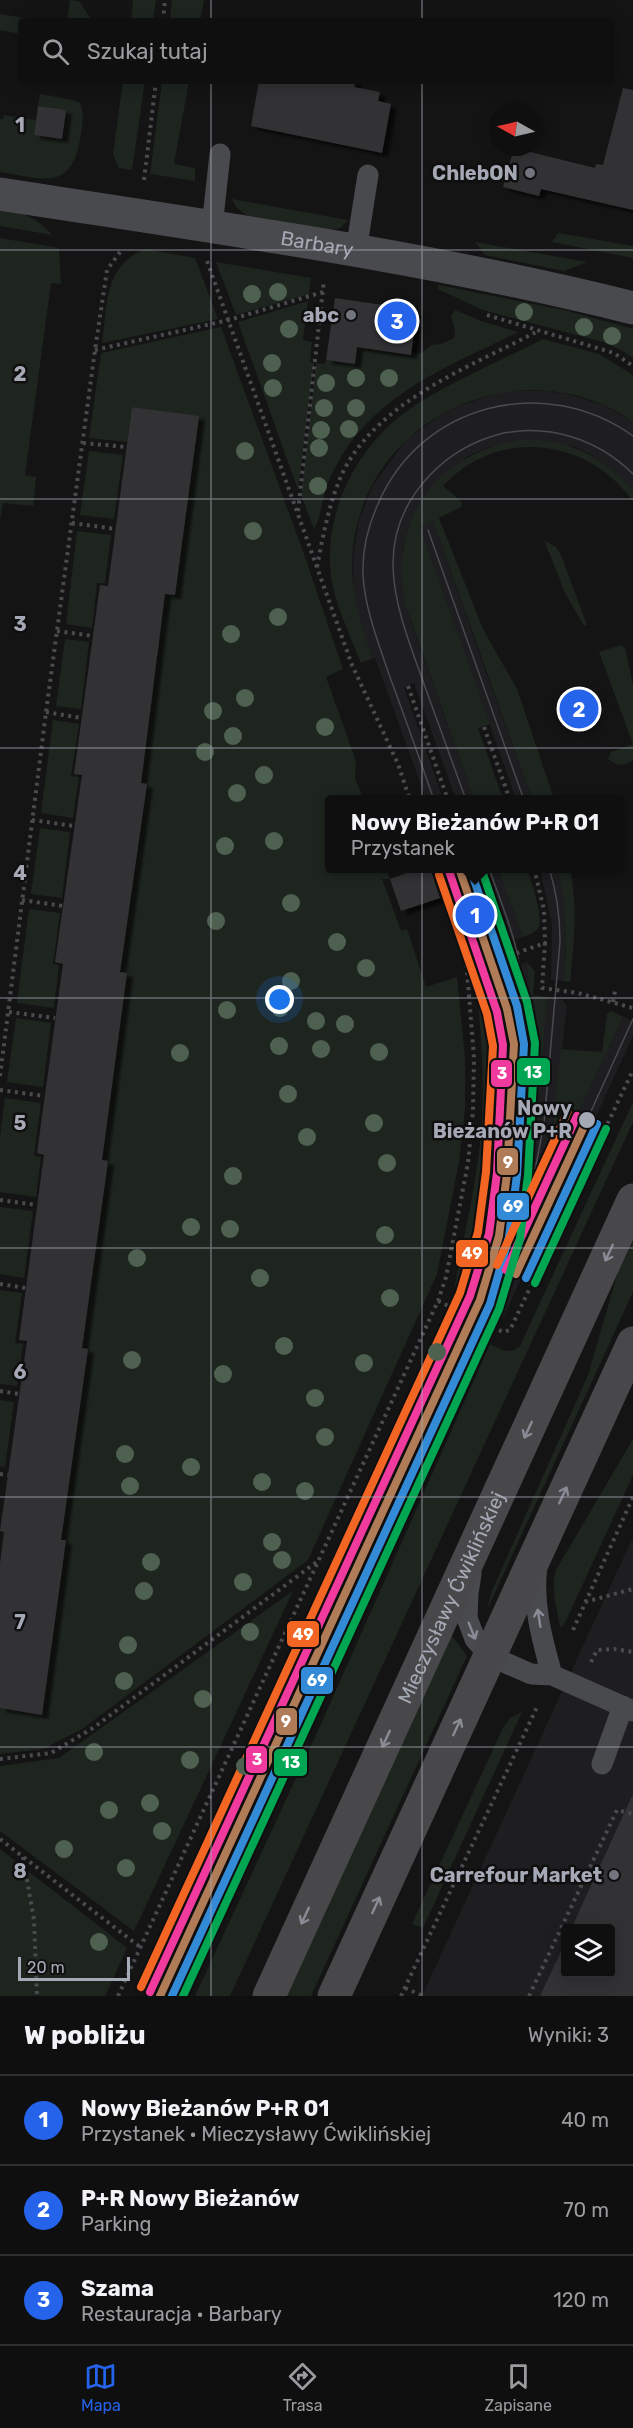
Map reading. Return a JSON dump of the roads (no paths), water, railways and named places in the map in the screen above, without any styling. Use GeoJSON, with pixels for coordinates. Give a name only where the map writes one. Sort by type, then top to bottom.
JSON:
{"type":"FeatureCollection","features":[{"type":"Feature","properties":{"kind":"street","name":"Barbary"},"geometry":{"type":"LineString","coordinates":[[0,194],[208,239],[356,251],[550,287],[633,308]]}},
{"type":"Feature","properties":{"kind":"street","name":"Mieczysławy Ćwiklińskiej"},"geometry":{"type":"LineString","coordinates":[[268,1996],[633,1200]]}},
{"type":"Feature","properties":{"kind":"street"},"geometry":{"type":"LineString","coordinates":[[334,1996],[633,1343]]}},
{"type":"Feature","properties":{"kind":"lane"},"geometry":{"type":"LineString","coordinates":[[208,239],[220,154]]}},
{"type":"Feature","properties":{"kind":"lane"},"geometry":{"type":"LineString","coordinates":[[356,251],[368,175]]}},
{"type":"Feature","properties":{"kind":"lane"},"geometry":{"type":"LineString","coordinates":[[481,1533],[468,1593],[467,1617],[475,1639],[490,1656],[531,1674],[552,1675],[630,1713],[602,1764]]}},
{"type":"Feature","properties":{"kind":"lane"},"geometry":{"type":"LineString","coordinates":[[539,1548],[535,1581],[536,1604],[552,1675]]}},
{"type":"Feature","properties":{"kind":"tram line"},"geometry":{"type":"LineString","coordinates":[[432,795],[378,642],[364,588],[365,548],[371,521],[378,504],[398,469],[424,442],[454,421],[489,408],[525,403],[562,406],[599,417],[633,436]]}},
{"type":"Feature","properties":{"kind":"tram line"},"geometry":{"type":"LineString","coordinates":[[464,795],[414,657],[398,603],[394,577],[394,551],[399,525],[411,500],[430,475],[453,455],[490,437],[518,431],[554,433],[588,443],[604,451],[633,474]]}},
{"type":"Feature","properties":{"kind":"tram line"},"geometry":{"type":"LineString","coordinates":[[428,530],[522,795]]}},
{"type":"Feature","properties":{"kind":"tram line","name":"3"},"geometry":{"type":"LineString","coordinates":[[150,1992],[470,1296],[489,1234],[497,1173],[503,1045],[497,1012],[450,873]]}},
{"type":"Feature","properties":{"kind":"tram line"},"geometry":{"type":"LineString","coordinates":[[491,873],[511,931],[520,970],[521,1009],[514,1075]]}},
{"type":"Feature","properties":{"kind":"tram line"},"geometry":{"type":"LineString","coordinates":[[480,1300],[524,1203],[536,1165],[544,1123],[560,942],[558,905],[550,873]]}},
{"type":"Feature","properties":{"kind":"tram line"},"geometry":{"type":"LineString","coordinates":[[587,1120],[633,1019]]}},
{"type":"Feature","properties":{"kind":"tram line","name":"3"},"geometry":{"type":"LineString","coordinates":[[506,1270],[577,1116]]}},
{"type":"Feature","properties":{"kind":"place","name":"ChlebON"},"geometry":{"type":"Point","coordinates":[530,173]}},
{"type":"Feature","properties":{"kind":"place","name":"abc"},"geometry":{"type":"Point","coordinates":[351,315]}},
{"type":"Feature","properties":{"kind":"place","name":"Szama"},"geometry":{"type":"Point","coordinates":[397,321]}},
{"type":"Feature","properties":{"kind":"place","name":"P+R Nowy Bieżanów"},"geometry":{"type":"Point","coordinates":[579,709]}},
{"type":"Feature","properties":{"kind":"place","name":"Nowy Bieżanów P+R 01"},"geometry":{"type":"Point","coordinates":[475,915]}},
{"type":"Feature","properties":{"kind":"place","name":"Nowy Bieżanów P+R"},"geometry":{"type":"Point","coordinates":[587,1120]}},
{"type":"Feature","properties":{"kind":"place","name":"Carrefour Market"},"geometry":{"type":"Point","coordinates":[614,1875]}}]}
